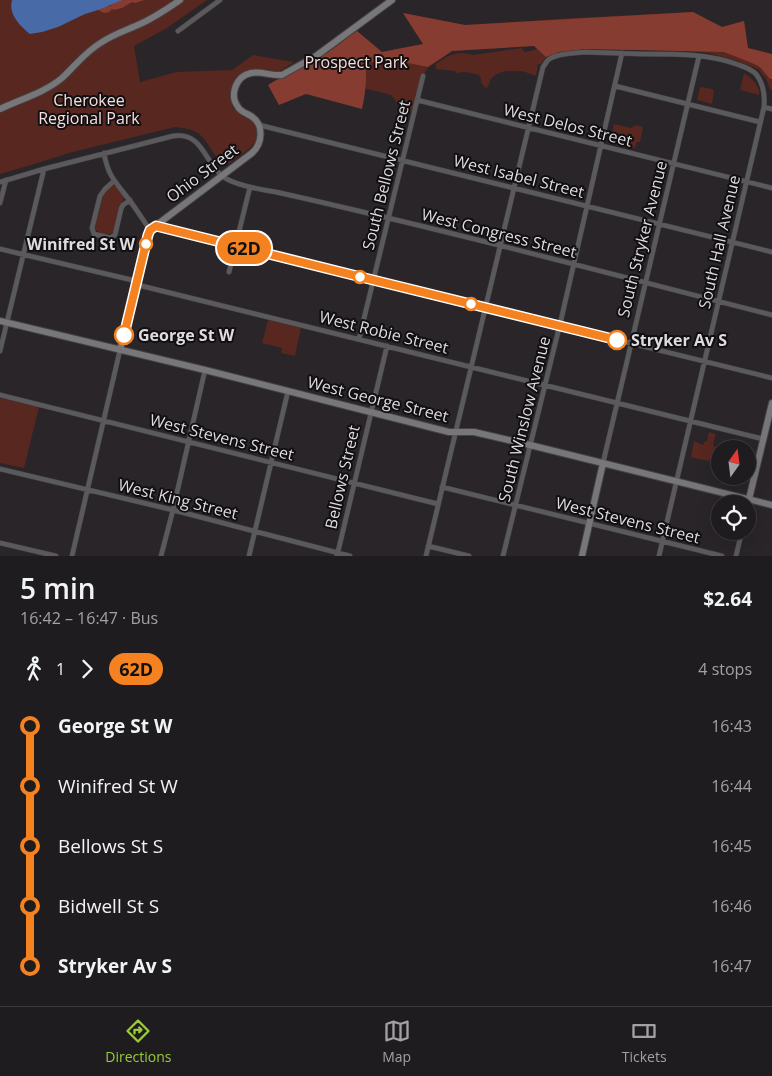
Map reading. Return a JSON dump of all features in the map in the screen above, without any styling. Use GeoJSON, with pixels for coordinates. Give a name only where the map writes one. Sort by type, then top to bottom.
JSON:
{"type":"FeatureCollection","features":[{"type":"Feature","properties":{"kind":"street"},"geometry":{"type":"LineString","coordinates":[[0,109],[43,91],[61,78],[99,43],[141,23],[180,0]]}},
{"type":"Feature","properties":{"kind":"street"},"geometry":{"type":"LineString","coordinates":[[178,31],[220,0]]}},
{"type":"Feature","properties":{"kind":"street"},"geometry":{"type":"LineString","coordinates":[[259,125],[256,120],[240,110],[235,102],[234,93],[239,80],[247,74],[256,72],[282,75],[316,56],[392,0]]}},
{"type":"Feature","properties":{"kind":"street"},"geometry":{"type":"LineString","coordinates":[[426,556],[543,67],[548,60],[555,57],[586,52],[699,56]]}},
{"type":"Feature","properties":{"kind":"street","name":"South Winslow Avenue"},"geometry":{"type":"LineString","coordinates":[[504,556],[574,265],[622,53]]}},
{"type":"Feature","properties":{"kind":"street","name":"South Hall Avenue"},"geometry":{"type":"LineString","coordinates":[[659,556],[765,98],[764,88],[755,73],[745,67],[722,60],[699,56]]}},
{"type":"Feature","properties":{"kind":"street","name":"South Stryker Avenue"},"geometry":{"type":"LineString","coordinates":[[582,556],[699,56]]}},
{"type":"Feature","properties":{"kind":"street","name":"South Bellows Street"},"geometry":{"type":"LineString","coordinates":[[359,339],[423,76]]}},
{"type":"Feature","properties":{"kind":"street"},"geometry":{"type":"LineString","coordinates":[[615,86],[760,122]]}},
{"type":"Feature","properties":{"kind":"street","name":"West Delos Street"},"geometry":{"type":"LineString","coordinates":[[417,100],[772,188]]}},
{"type":"Feature","properties":{"kind":"street"},"geometry":{"type":"LineString","coordinates":[[764,107],[772,109]]}},
{"type":"Feature","properties":{"kind":"street","name":"West Isabel Street"},"geometry":{"type":"LineString","coordinates":[[259,125],[772,252]]}},
{"type":"Feature","properties":{"kind":"street","name":"Ohio Street"},"geometry":{"type":"LineString","coordinates":[[153,228],[255,150],[261,138],[259,125]]}},
{"type":"Feature","properties":{"kind":"street"},"geometry":{"type":"LineString","coordinates":[[0,182],[44,168],[182,135],[195,141],[221,175]]}},
{"type":"Feature","properties":{"kind":"street"},"geometry":{"type":"LineString","coordinates":[[104,153],[108,170],[114,181],[153,228],[235,245],[772,378]]}},
{"type":"Feature","properties":{"kind":"street"},"geometry":{"type":"LineString","coordinates":[[0,352],[3,322],[23,254],[44,168]]}},
{"type":"Feature","properties":{"kind":"street","name":"West Congress Street"},"geometry":{"type":"LineString","coordinates":[[221,175],[226,180],[250,187],[388,218],[772,315]]}},
{"type":"Feature","properties":{"kind":"street"},"geometry":{"type":"LineString","coordinates":[[0,203],[6,180]]}},
{"type":"Feature","properties":{"kind":"street"},"geometry":{"type":"LineString","coordinates":[[114,181],[104,189],[100,196],[92,228],[94,234],[110,238],[115,235],[123,205],[130,200]]}},
{"type":"Feature","properties":{"kind":"street"},"geometry":{"type":"LineString","coordinates":[[229,272],[250,187]]}},
{"type":"Feature","properties":{"kind":"street"},"geometry":{"type":"LineString","coordinates":[[72,556],[120,350],[153,228]]}},
{"type":"Feature","properties":{"kind":"street","name":"West Robie Street"},"geometry":{"type":"LineString","coordinates":[[0,249],[132,280],[142,286],[763,439]]}},
{"type":"Feature","properties":{"kind":"street","name":"West George Street"},"geometry":{"type":"LineString","coordinates":[[3,322],[204,370],[449,432],[474,432],[733,495]]}},
{"type":"Feature","properties":{"kind":"street","name":"Bellows Street"},"geometry":{"type":"LineString","coordinates":[[337,554],[387,346]]}},
{"type":"Feature","properties":{"kind":"street"},"geometry":{"type":"LineString","coordinates":[[161,556],[204,370]]}},
{"type":"Feature","properties":{"kind":"street"},"geometry":{"type":"LineString","coordinates":[[249,556],[288,391]]}},
{"type":"Feature","properties":{"kind":"street","name":"West Stevens Street"},"geometry":{"type":"LineString","coordinates":[[0,395],[438,504]]}},
{"type":"Feature","properties":{"kind":"street"},"geometry":{"type":"LineString","coordinates":[[750,495],[772,403]]}},
{"type":"Feature","properties":{"kind":"street","name":"West King Street"},"geometry":{"type":"LineString","coordinates":[[0,468],[350,556]]}},
{"type":"Feature","properties":{"kind":"street","name":"West Stevens Street"},"geometry":{"type":"LineString","coordinates":[[442,487],[722,556]]}},
{"type":"Feature","properties":{"kind":"street","name":"West George Street"},"geometry":{"type":"LineString","coordinates":[[756,501],[772,505]]}},
{"type":"Feature","properties":{"kind":"street"},"geometry":{"type":"LineString","coordinates":[[736,556],[740,540]]}},
{"type":"Feature","properties":{"kind":"street"},"geometry":{"type":"LineString","coordinates":[[0,543],[56,556]]}},
{"type":"Feature","properties":{"kind":"street"},"geometry":{"type":"LineString","coordinates":[[428,546],[469,556]]}},
{"type":"Feature","properties":{"kind":"green space","name":"Cherokee Regional Park"},"geometry":{"type":"Polygon","coordinates":[[[0,0],[207,0],[167,28],[134,46],[140,82],[176,72],[232,70],[253,55],[294,62],[275,74],[259,71],[236,79],[230,91],[233,108],[252,120],[258,132],[257,140],[249,149],[228,164],[219,160],[198,133],[175,127],[69,153],[0,174],[0,0]]]}},
{"type":"Feature","properties":{"kind":"green space"},"geometry":{"type":"Polygon","coordinates":[[[116,0],[144,0],[132,2],[122,8],[112,9],[104,13],[97,8],[107,5],[111,6],[111,3],[116,0]]]}},
{"type":"Feature","properties":{"kind":"green space","name":"Prospect Park"},"geometry":{"type":"Polygon","coordinates":[[[693,12],[722,27],[744,21],[748,48],[772,54],[772,90],[758,69],[709,53],[679,50],[585,49],[559,52],[546,57],[541,64],[538,64],[536,76],[522,71],[499,73],[493,77],[488,87],[485,88],[481,83],[479,75],[436,69],[436,64],[457,53],[473,55],[521,48],[525,52],[538,49],[534,46],[452,51],[435,63],[430,64],[423,76],[414,114],[404,111],[391,95],[296,71],[319,58],[357,31],[382,52],[423,44],[403,13],[465,25],[693,12]]]}},
{"type":"Feature","properties":{"kind":"green space","name":"Prospect Park"},"geometry":{"type":"Polygon","coordinates":[[[693,12],[722,27],[744,21],[748,48],[772,54],[772,79],[760,67],[724,52],[585,49],[559,52],[546,57],[534,46],[452,51],[428,67],[403,62],[382,63],[365,61],[366,85],[362,109],[306,94],[279,105],[268,85],[328,53],[357,31],[382,52],[423,44],[403,13],[465,25],[693,12]]]}},
{"type":"Feature","properties":{"kind":"green space"},"geometry":{"type":"Polygon","coordinates":[[[744,73],[757,85],[759,95],[740,90],[744,73]]]}},
{"type":"Feature","properties":{"kind":"green space"},"geometry":{"type":"Polygon","coordinates":[[[700,87],[714,90],[712,104],[697,100],[700,87]]]}},
{"type":"Feature","properties":{"kind":"green space"},"geometry":{"type":"Polygon","coordinates":[[[614,124],[631,128],[636,125],[643,127],[640,142],[637,142],[635,148],[623,145],[625,136],[618,133],[612,134],[614,124]]]}},
{"type":"Feature","properties":{"kind":"green space"},"geometry":{"type":"Polygon","coordinates":[[[112,186],[116,186],[124,195],[124,198],[119,208],[114,231],[109,234],[103,234],[94,227],[102,194],[112,186]]]}},
{"type":"Feature","properties":{"kind":"green space"},"geometry":{"type":"Polygon","coordinates":[[[268,320],[301,328],[295,356],[281,353],[282,348],[262,343],[268,320]]]}},
{"type":"Feature","properties":{"kind":"green space"},"geometry":{"type":"Polygon","coordinates":[[[0,398],[39,407],[24,468],[0,463],[0,398]]]}},
{"type":"Feature","properties":{"kind":"green space"},"geometry":{"type":"Polygon","coordinates":[[[709,432],[716,434],[714,440],[711,440],[711,461],[691,457],[694,441],[703,445],[707,441],[709,432]]]}},
{"type":"Feature","properties":{"kind":"water"},"geometry":{"type":"Polygon","coordinates":[[[12,0],[122,0],[58,27],[30,34],[13,15],[12,0]]]}},
{"type":"Feature","properties":{"kind":"bus line","name":"62D"},"geometry":{"type":"LineString","coordinates":[[124,335],[148,235],[150,230],[156,226],[617,340]]}},
{"type":"Feature","properties":{"kind":"place","name":"Winifred St W"},"geometry":{"type":"Point","coordinates":[146,244]}},
{"type":"Feature","properties":{"kind":"place","name":"George St W"},"geometry":{"type":"Point","coordinates":[124,335]}},
{"type":"Feature","properties":{"kind":"place","name":"Stryker Av S"},"geometry":{"type":"Point","coordinates":[617,340]}}]}
